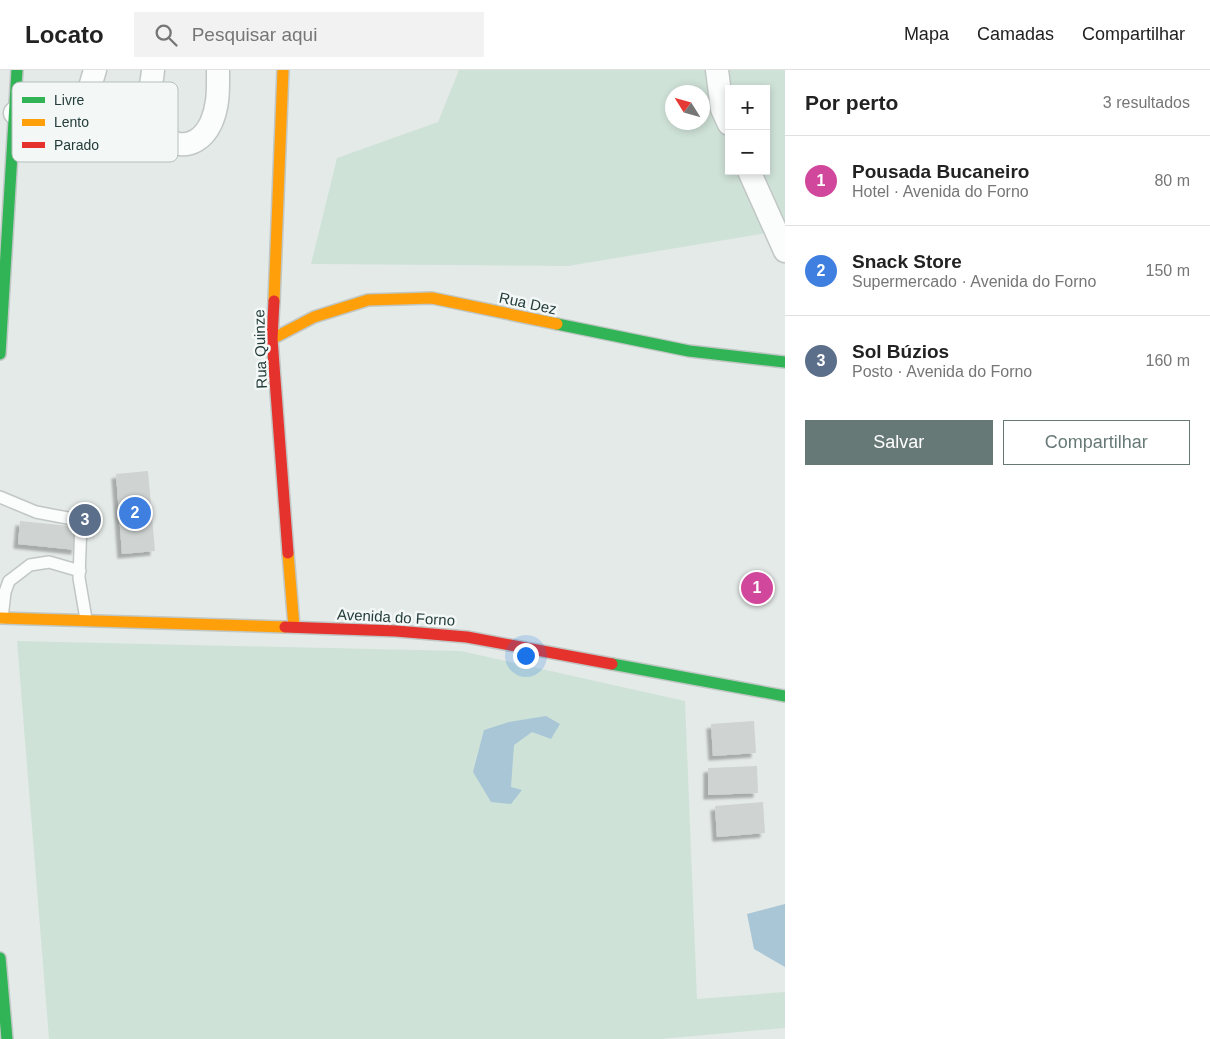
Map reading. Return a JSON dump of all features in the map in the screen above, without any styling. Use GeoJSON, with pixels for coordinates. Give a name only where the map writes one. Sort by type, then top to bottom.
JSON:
{"type":"FeatureCollection","features":[{"type":"Feature","properties":{"kind":"street"},"geometry":{"type":"LineString","coordinates":[[91,82],[95,70]]}},
{"type":"Feature","properties":{"kind":"street"},"geometry":{"type":"LineString","coordinates":[[178,144],[188,143],[201,138],[210,124],[218,104],[218,70]]}},
{"type":"Feature","properties":{"kind":"street","name":"Rua Quinze"},"geometry":{"type":"LineString","coordinates":[[283,70],[272,339],[294,627]]}},
{"type":"Feature","properties":{"kind":"street"},"geometry":{"type":"LineString","coordinates":[[717,70],[722,109],[725,115]]}},
{"type":"Feature","properties":{"kind":"street"},"geometry":{"type":"LineString","coordinates":[[0,354],[12,161]]}},
{"type":"Feature","properties":{"kind":"street"},"geometry":{"type":"LineString","coordinates":[[751,175],[785,252]]}},
{"type":"Feature","properties":{"kind":"street","name":"Rua Dez"},"geometry":{"type":"LineString","coordinates":[[272,339],[314,317],[368,300],[432,298],[689,351],[785,362]]}},
{"type":"Feature","properties":{"kind":"street","name":"Avenida do Forno"},"geometry":{"type":"LineString","coordinates":[[1,618],[86,619],[294,627],[467,637],[785,696]]}},
{"type":"Feature","properties":{"kind":"street"},"geometry":{"type":"LineString","coordinates":[[0,958],[7,1039]]}},
{"type":"Feature","properties":{"kind":"lane"},"geometry":{"type":"LineString","coordinates":[[0,497],[36,512],[73,518],[81,522],[80,571],[86,619]]}},
{"type":"Feature","properties":{"kind":"lane"},"geometry":{"type":"LineString","coordinates":[[1,618],[5,592],[9,582],[30,565],[48,562],[80,571]]}},
{"type":"Feature","properties":{"kind":"green space"},"geometry":{"type":"Polygon","coordinates":[[[459,70],[785,70],[785,230],[568,266],[311,264],[337,158],[438,122],[459,70]]]}},
{"type":"Feature","properties":{"kind":"green space"},"geometry":{"type":"Polygon","coordinates":[[[17,641],[461,651],[685,701],[697,999],[785,992],[785,1028],[661,1039],[49,1039],[17,641]]]}},
{"type":"Feature","properties":{"kind":"water"},"geometry":{"type":"Polygon","coordinates":[[[546,716],[560,724],[551,739],[532,732],[514,745],[511,787],[522,790],[511,804],[491,802],[473,772],[484,730],[509,722],[546,716]]]}},
{"type":"Feature","properties":{"kind":"water"},"geometry":{"type":"Polygon","coordinates":[[[785,904],[785,967],[754,949],[747,914],[785,904]]]}},
{"type":"Feature","properties":{"kind":"building"},"geometry":{"type":"Polygon","coordinates":[[[148,471],[155,551],[122,554],[116,474],[148,471]]]}},
{"type":"Feature","properties":{"kind":"building"},"geometry":{"type":"Polygon","coordinates":[[[20,521],[79,527],[76,550],[18,544],[20,521]]]}},
{"type":"Feature","properties":{"kind":"building"},"geometry":{"type":"Polygon","coordinates":[[[754,721],[756,753],[713,756],[711,724],[754,721]]]}},
{"type":"Feature","properties":{"kind":"building"},"geometry":{"type":"Polygon","coordinates":[[[757,766],[758,793],[708,795],[708,768],[757,766]]]}},
{"type":"Feature","properties":{"kind":"building"},"geometry":{"type":"Polygon","coordinates":[[[763,802],[765,833],[717,837],[715,806],[763,802]]]}},
{"type":"Feature","properties":{"kind":"traffic: fast"},"geometry":{"type":"LineString","coordinates":[[16,82],[17,70]]}},
{"type":"Feature","properties":{"kind":"traffic: fast"},"geometry":{"type":"LineString","coordinates":[[0,354],[12,154]]}},
{"type":"Feature","properties":{"kind":"traffic: fast"},"geometry":{"type":"LineString","coordinates":[[557,324],[689,351],[785,362]]}},
{"type":"Feature","properties":{"kind":"traffic: fast"},"geometry":{"type":"LineString","coordinates":[[612,664],[785,696]]}},
{"type":"Feature","properties":{"kind":"traffic: fast"},"geometry":{"type":"LineString","coordinates":[[0,958],[7,1039]]}},
{"type":"Feature","properties":{"kind":"traffic: slow"},"geometry":{"type":"LineString","coordinates":[[274,301],[283,70]]}},
{"type":"Feature","properties":{"kind":"traffic: slow"},"geometry":{"type":"LineString","coordinates":[[272,339],[314,317],[368,300],[432,298],[557,324]]}},
{"type":"Feature","properties":{"kind":"traffic: slow"},"geometry":{"type":"LineString","coordinates":[[288,553],[294,627]]}},
{"type":"Feature","properties":{"kind":"traffic: slow"},"geometry":{"type":"LineString","coordinates":[[0,618],[285,627]]}},
{"type":"Feature","properties":{"kind":"traffic: jam"},"geometry":{"type":"LineString","coordinates":[[274,301],[272,339],[288,553]]}},
{"type":"Feature","properties":{"kind":"traffic: jam"},"geometry":{"type":"LineString","coordinates":[[285,627],[396,631],[467,637],[612,664]]}},
{"type":"Feature","properties":{"kind":"place","name":"Snack Store"},"geometry":{"type":"Point","coordinates":[135,513]}},
{"type":"Feature","properties":{"kind":"place","name":"Sol Búzios"},"geometry":{"type":"Point","coordinates":[85,520]}},
{"type":"Feature","properties":{"kind":"place","name":"Pousada Bucaneiro"},"geometry":{"type":"Point","coordinates":[757,588]}}]}
